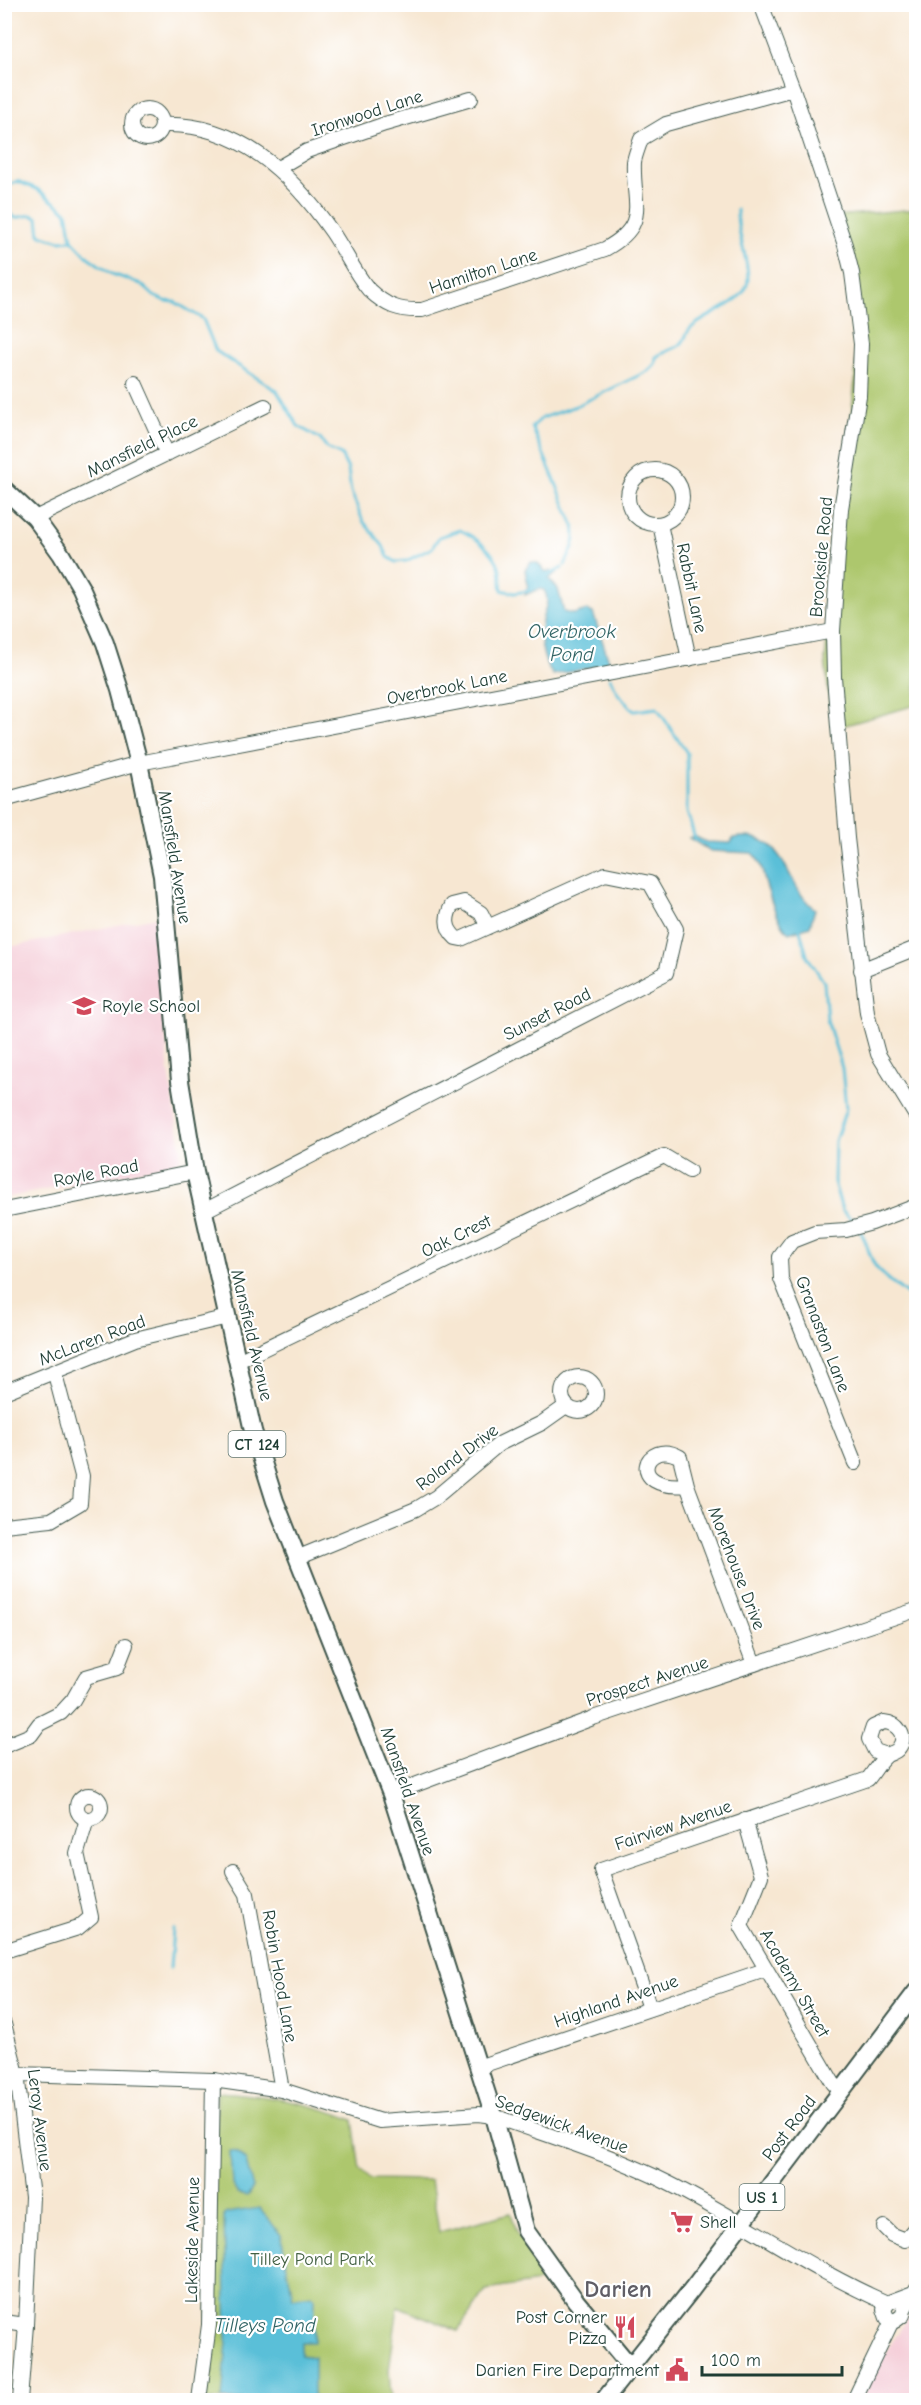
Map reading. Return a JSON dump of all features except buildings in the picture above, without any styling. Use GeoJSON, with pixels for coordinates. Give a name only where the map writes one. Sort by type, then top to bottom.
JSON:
{"type":"FeatureCollection","features":[{"type":"Feature","properties":{"kind":"main road","name":"Mansfield Avenue"},"geometry":{"type":"LineString","coordinates":[[4,489],[35,518],[61,554],[81,588],[105,643],[139,764],[162,876],[180,1081],[195,1172],[260,1452],[275,1501],[391,1794],[494,2116],[526,2231],[576,2301],[630,2366]]}},
{"type":"Feature","properties":{"kind":"main road","name":"Post Road"},"geometry":{"type":"LineString","coordinates":[[604,2400],[742,2223],[916,1992]]}},
{"type":"Feature","properties":{"kind":"street","name":"Brookside Road"},"geometry":{"type":"LineString","coordinates":[[761,4],[793,89],[846,245],[852,273],[861,344],[859,396],[841,508],[833,631],[847,838],[867,1012],[878,1054],[916,1116]]}},
{"type":"Feature","properties":{"kind":"street","name":"Hamilton Lane"},"geometry":{"type":"LineString","coordinates":[[162,125],[179,124],[213,130],[244,143],[278,168],[313,206],[369,290],[380,300],[400,311],[422,310],[605,249],[620,241],[632,229],[638,211],[634,161],[641,139],[666,124],[793,89]]}},
{"type":"Feature","properties":{"kind":"street","name":"Ironwood Lane"},"geometry":{"type":"LineString","coordinates":[[278,168],[294,156],[307,151],[384,124],[471,99]]}},
{"type":"Feature","properties":{"kind":"street"},"geometry":{"type":"LineString","coordinates":[[135,383],[167,454]]}},
{"type":"Feature","properties":{"kind":"street","name":"Mansfield Place"},"geometry":{"type":"LineString","coordinates":[[35,518],[265,406]]}},
{"type":"Feature","properties":{"kind":"street","name":"Rabbit Lane"},"geometry":{"type":"LineString","coordinates":[[648,471],[665,472],[678,483],[681,491],[680,508],[668,521],[660,524],[644,522],[631,511],[628,503],[627,495],[634,480],[648,471]]}},
{"type":"Feature","properties":{"kind":"street","name":"Rabbit Lane"},"geometry":{"type":"LineString","coordinates":[[660,524],[689,659]]}},
{"type":"Feature","properties":{"kind":"street","name":"Overbrook Lane"},"geometry":{"type":"LineString","coordinates":[[4,800],[139,764],[833,631]]}},
{"type":"Feature","properties":{"kind":"street","name":"Sunset Road"},"geometry":{"type":"LineString","coordinates":[[204,1211],[666,973],[676,928],[650,883],[605,874],[488,927]]}},
{"type":"Feature","properties":{"kind":"street"},"geometry":{"type":"LineString","coordinates":[[861,970],[916,948]]}},
{"type":"Feature","properties":{"kind":"street","name":"Oak Crest"},"geometry":{"type":"LineString","coordinates":[[238,1361],[664,1156],[689,1171]]}},
{"type":"Feature","properties":{"kind":"street","name":"Royle Road"},"geometry":{"type":"LineString","coordinates":[[4,1210],[195,1172]]}},
{"type":"Feature","properties":{"kind":"street","name":"Granaston Lane"},"geometry":{"type":"LineString","coordinates":[[855,1463],[781,1279],[780,1257],[792,1241],[815,1232],[846,1230],[916,1206]]}},
{"type":"Feature","properties":{"kind":"street","name":"McLaren Road"},"geometry":{"type":"LineString","coordinates":[[4,1392],[55,1374],[135,1339],[228,1317]]}},
{"type":"Feature","properties":{"kind":"street"},"geometry":{"type":"LineString","coordinates":[[4,1525],[51,1520],[80,1503],[82,1476],[55,1374]]}},
{"type":"Feature","properties":{"kind":"street","name":"Roland Drive"},"geometry":{"type":"LineString","coordinates":[[299,1557],[416,1509],[436,1497],[499,1444],[542,1423],[566,1406]]}},
{"type":"Feature","properties":{"kind":"street","name":"Morehouse Drive"},"geometry":{"type":"LineString","coordinates":[[687,1485],[754,1664]]}},
{"type":"Feature","properties":{"kind":"street","name":"Prospect Avenue"},"geometry":{"type":"LineString","coordinates":[[391,1794],[593,1718],[916,1610]]}},
{"type":"Feature","properties":{"kind":"street"},"geometry":{"type":"LineString","coordinates":[[4,1746],[31,1735],[39,1724],[61,1713],[73,1700],[86,1677],[117,1668],[126,1645]]}},
{"type":"Feature","properties":{"kind":"street","name":"Fairview Avenue"},"geometry":{"type":"LineString","coordinates":[[650,2008],[601,1870],[868,1779],[887,1755]]}},
{"type":"Feature","properties":{"kind":"street"},"geometry":{"type":"LineString","coordinates":[[4,1951],[78,1928],[91,1917],[77,1853],[87,1819]]}},
{"type":"Feature","properties":{"kind":"street","name":"Academy Street"},"geometry":{"type":"LineString","coordinates":[[745,1820],[761,1876],[741,1926],[765,1971],[833,2084],[841,2091]]}},
{"type":"Feature","properties":{"kind":"street","name":"Robin Hood Lane"},"geometry":{"type":"LineString","coordinates":[[233,1871],[247,1894],[282,2090]]}},
{"type":"Feature","properties":{"kind":"street","name":"Highland Avenue"},"geometry":{"type":"LineString","coordinates":[[478,2067],[765,1971]]}},
{"type":"Feature","properties":{"kind":"street","name":"Leroy Avenue"},"geometry":{"type":"LineString","coordinates":[[4,2025],[32,2197],[20,2400]]}},
{"type":"Feature","properties":{"kind":"street","name":"Sedgewick Avenue"},"geometry":{"type":"LineString","coordinates":[[11,2072],[213,2080],[282,2090],[380,2121],[479,2114],[494,2116],[602,2155],[667,2182],[852,2288],[895,2304]]}},
{"type":"Feature","properties":{"kind":"street","name":"Lakeside Avenue"},"geometry":{"type":"LineString","coordinates":[[199,2400],[209,2325],[213,2080]]}},
{"type":"Feature","properties":{"kind":"street"},"geometry":{"type":"LineString","coordinates":[[884,2227],[892,2235],[911,2243],[916,2228]]}},
{"type":"Feature","properties":{"kind":"street"},"geometry":{"type":"LineString","coordinates":[[854,2400],[892,2321],[885,2315],[895,2304],[915,2291]]}},
{"type":"Feature","properties":{"kind":"street"},"geometry":{"type":"LineString","coordinates":[[4,2322],[26,2325]]}},
{"type":"Feature","properties":{"kind":"shaded area","name":"Royle School"},"geometry":{"type":"Polygon","coordinates":[[[156,917],[168,1065],[181,1149],[180,1159],[170,1165],[5,1198],[5,948],[156,917]]]}},
{"type":"Feature","properties":{"kind":"shaded area"},"geometry":{"type":"Polygon","coordinates":[[[916,2306],[916,2400],[861,2400],[890,2345],[916,2306]]]}},
{"type":"Feature","properties":{"kind":"green space"},"geometry":{"type":"Polygon","coordinates":[[[916,209],[916,705],[832,729],[825,659],[855,381],[858,323],[836,216],[916,209]]]}},
{"type":"Feature","properties":{"kind":"green space","name":"Tilley Pond Park"},"geometry":{"type":"Polygon","coordinates":[[[217,2092],[286,2100],[320,2108],[353,2120],[360,2170],[369,2179],[431,2180],[439,2232],[511,2213],[518,2235],[552,2280],[486,2290],[458,2331],[398,2306],[389,2370],[391,2400],[205,2400],[217,2092]]]}},
{"type":"Feature","properties":{"kind":"water","name":"Overbrook Pond"},"geometry":{"type":"Polygon","coordinates":[[[531,562],[537,563],[545,571],[557,572],[549,579],[558,589],[564,612],[574,614],[587,610],[593,613],[610,664],[553,675],[549,670],[541,642],[542,621],[547,602],[546,594],[544,590],[539,589],[525,595],[528,585],[525,570],[531,562]]]}},
{"type":"Feature","properties":{"kind":"water"},"geometry":{"type":"Polygon","coordinates":[[[694,836],[706,842],[731,843],[733,838],[751,837],[765,842],[775,850],[796,887],[815,909],[810,926],[789,933],[785,929],[766,886],[761,866],[752,853],[710,851],[689,838],[694,836]]]}},
{"type":"Feature","properties":{"kind":"water"},"geometry":{"type":"Polygon","coordinates":[[[230,2151],[237,2152],[246,2161],[253,2188],[247,2196],[238,2194],[232,2185],[230,2151]]]}},
{"type":"Feature","properties":{"kind":"water","name":"Tilleys Pond"},"geometry":{"type":"Polygon","coordinates":[[[260,2208],[281,2235],[293,2298],[312,2295],[315,2298],[314,2342],[301,2342],[301,2355],[314,2357],[314,2400],[222,2400],[227,2341],[224,2216],[227,2213],[260,2208]]]}},
{"type":"Feature","properties":{"kind":"waterway"},"geometry":{"type":"LineString","coordinates":[[4,188],[17,181],[37,189],[67,212],[72,240],[88,257],[112,274],[141,284],[154,296],[175,302],[203,319],[216,351],[277,391],[298,426],[320,439],[328,449],[341,455],[348,469],[351,492],[363,521],[383,546],[388,557],[396,562],[406,561],[432,548],[439,537],[460,530],[488,549],[496,560],[500,569],[502,590],[514,593],[528,591]]}},
{"type":"Feature","properties":{"kind":"waterway"},"geometry":{"type":"LineString","coordinates":[[4,208],[15,218],[31,215],[38,218],[40,235],[60,241],[72,240]]}},
{"type":"Feature","properties":{"kind":"waterway"},"geometry":{"type":"LineString","coordinates":[[565,565],[574,542],[574,526],[532,427],[542,418],[576,406],[648,371],[655,364],[656,357],[682,343],[690,329],[741,295],[748,279],[737,210]]}},
{"type":"Feature","properties":{"kind":"waterway"},"geometry":{"type":"LineString","coordinates":[[553,573],[562,568]]}},
{"type":"Feature","properties":{"kind":"waterway"},"geometry":{"type":"LineString","coordinates":[[610,678],[619,695],[634,711],[657,708],[687,753],[687,812],[695,839]]}},
{"type":"Feature","properties":{"kind":"waterway"},"geometry":{"type":"LineString","coordinates":[[799,926],[807,956],[824,982],[827,1020],[842,1068],[846,1109],[835,1141],[834,1182],[842,1210],[855,1223]]}},
{"type":"Feature","properties":{"kind":"waterway"},"geometry":{"type":"LineString","coordinates":[[860,1231],[876,1267],[916,1303]]}},
{"type":"Feature","properties":{"kind":"waterway"},"geometry":{"type":"LineString","coordinates":[[170,1968],[173,1929]]}},
{"type":"Feature","properties":{"kind":"place","name":"Royle School"},"geometry":{"type":"Point","coordinates":[84,1006]}},
{"type":"Feature","properties":{"kind":"place","name":"Shell"},"geometry":{"type":"Point","coordinates":[682,2222]}},
{"type":"Feature","properties":{"kind":"place","name":"Post Corner Pizza"},"geometry":{"type":"Point","coordinates":[625,2327]}},
{"type":"Feature","properties":{"kind":"place","name":"Darien Fire Department"},"geometry":{"type":"Point","coordinates":[677,2370]}},
{"type":"Feature","properties":{"kind":"district","name":"Darien"},"geometry":{"type":"Point","coordinates":[618,2289]}}]}
